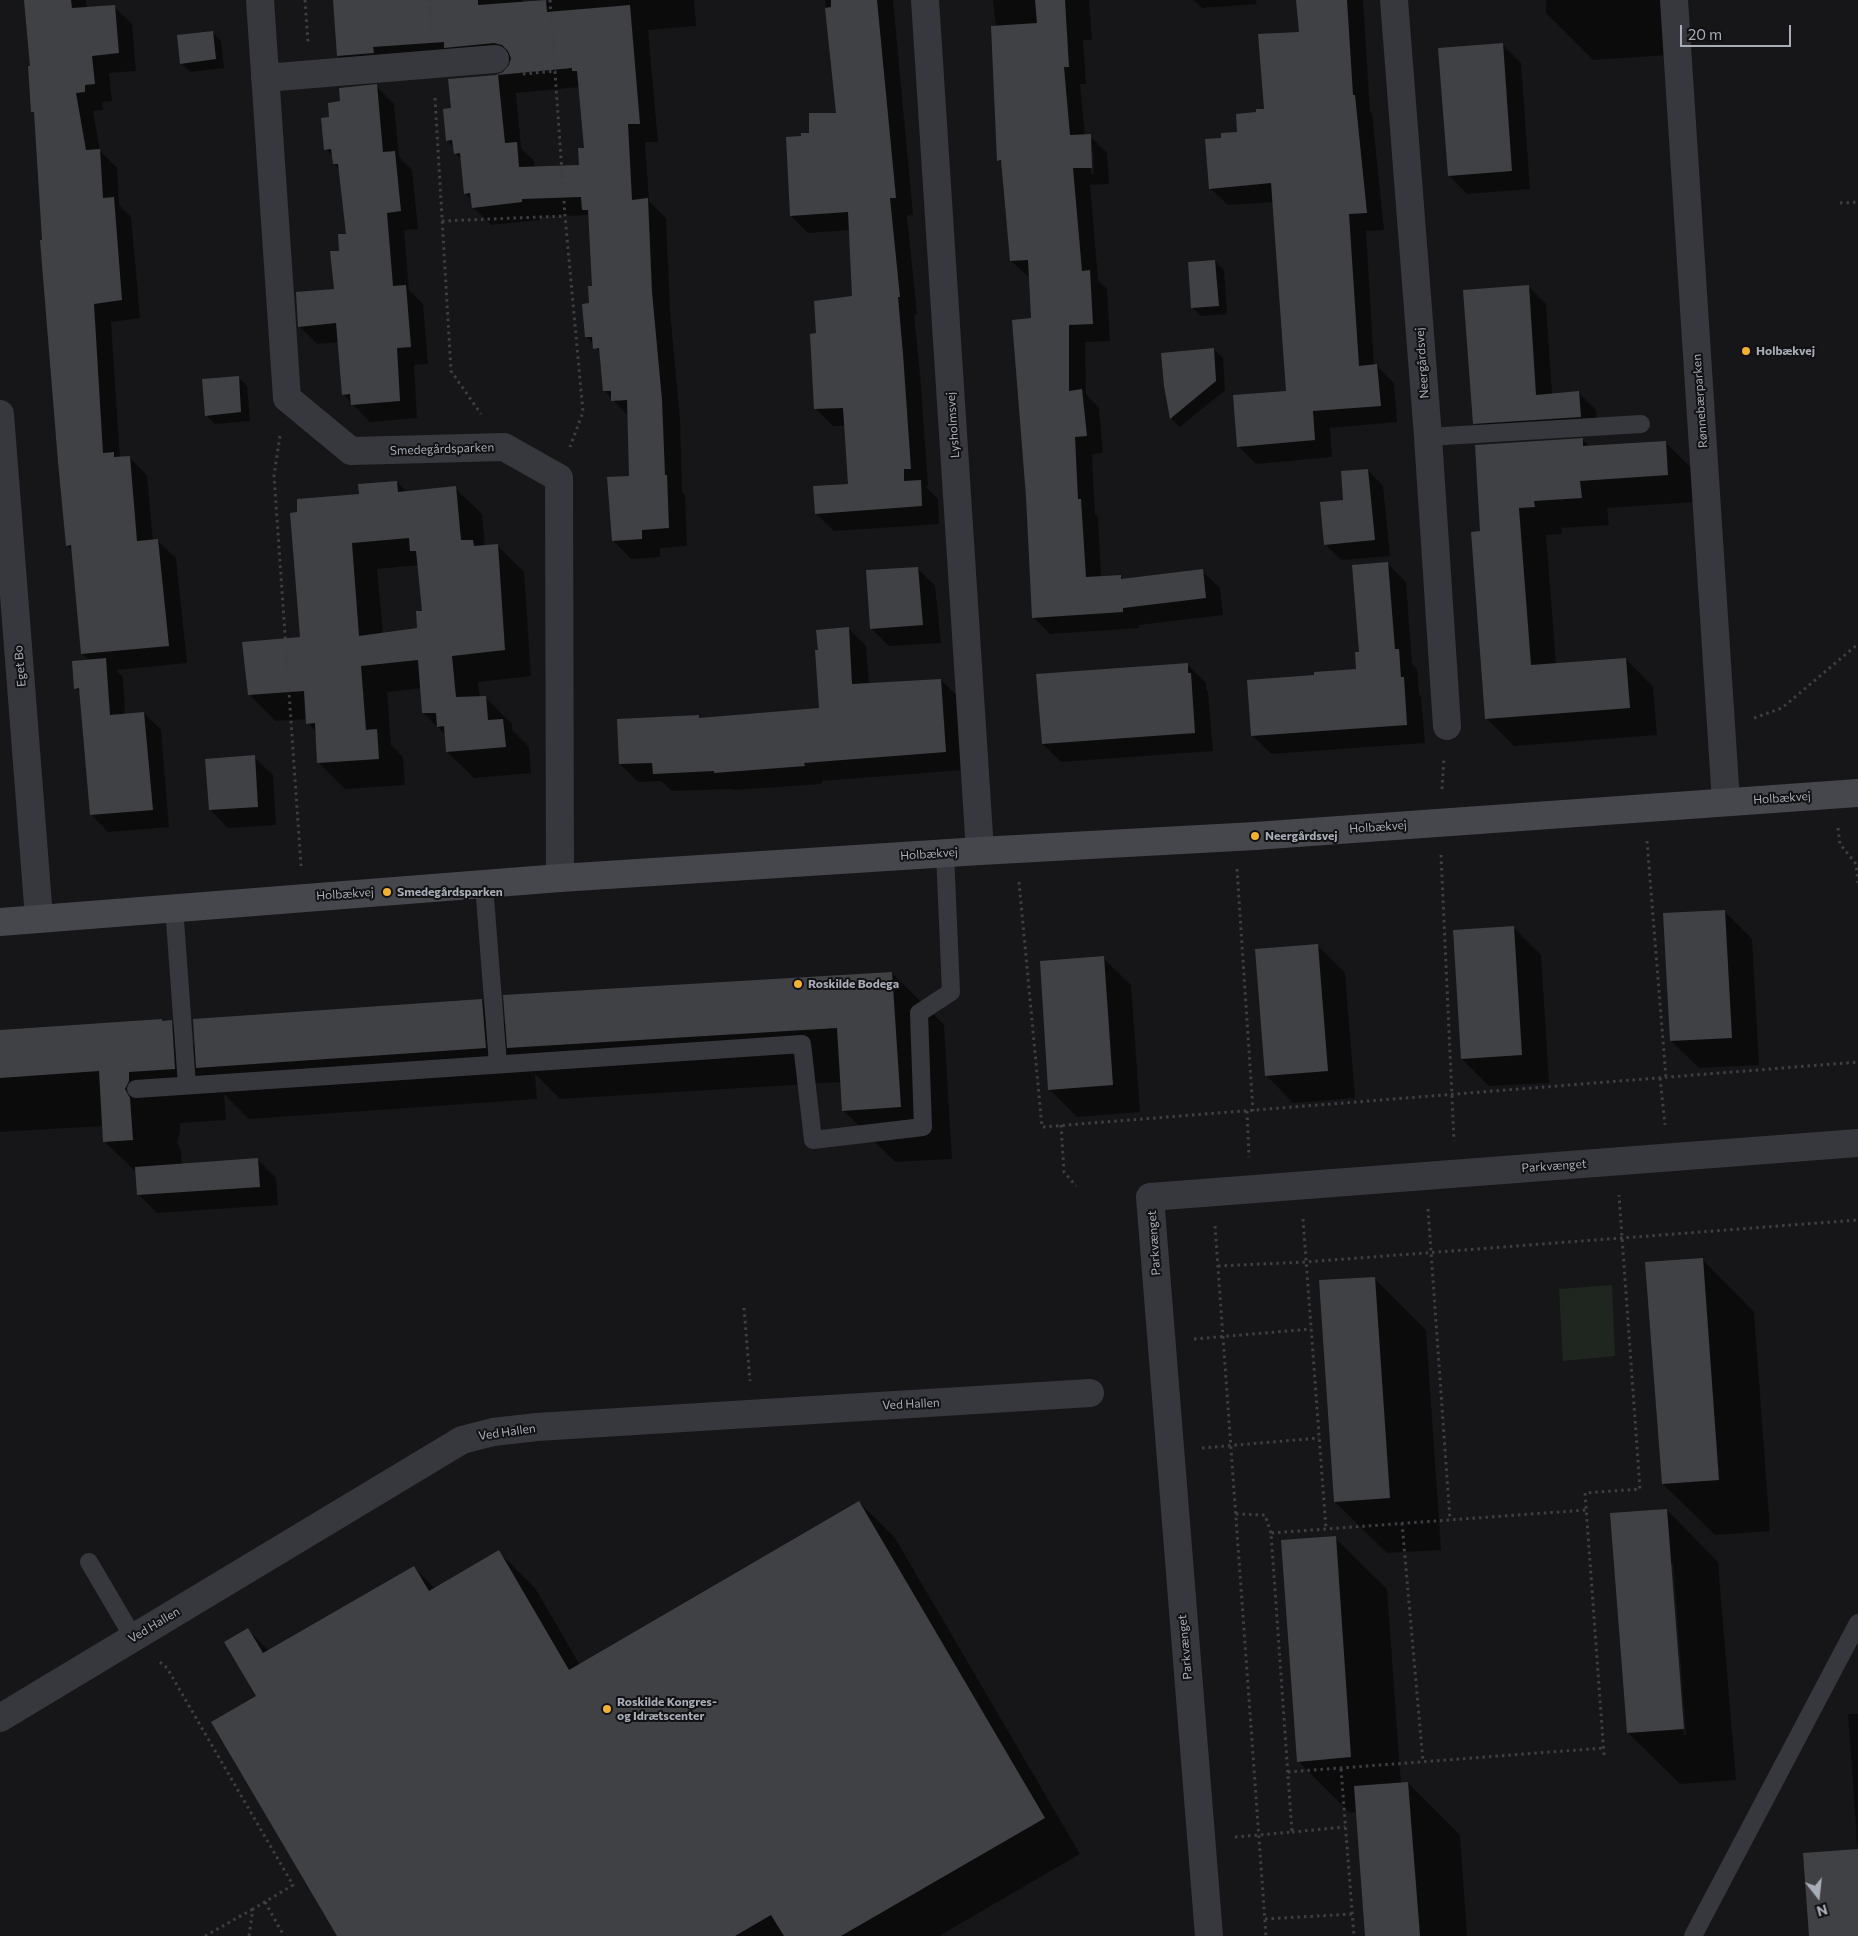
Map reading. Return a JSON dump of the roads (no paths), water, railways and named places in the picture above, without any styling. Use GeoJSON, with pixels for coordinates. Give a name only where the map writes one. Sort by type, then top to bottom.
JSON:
{"type":"FeatureCollection","features":[{"type":"Feature","properties":{"kind":"street"},"geometry":{"type":"LineString","coordinates":[[260,0],[264,78],[496,59]]}},
{"type":"Feature","properties":{"kind":"street","name":"Lysholmsvej"},"geometry":{"type":"LineString","coordinates":[[925,0],[980,851]]}},
{"type":"Feature","properties":{"kind":"street","name":"Neergårdsvej"},"geometry":{"type":"LineString","coordinates":[[1394,0],[1428,437],[1447,726]]}},
{"type":"Feature","properties":{"kind":"street","name":"Rønnebærparken"},"geometry":{"type":"LineString","coordinates":[[1674,0],[1726,802]]}},
{"type":"Feature","properties":{"kind":"street","name":"Smedegårdsparken"},"geometry":{"type":"LineString","coordinates":[[264,78],[287,398],[351,451],[504,447],[559,478],[560,878]]}},
{"type":"Feature","properties":{"kind":"street","name":"Eget Bo"},"geometry":{"type":"LineString","coordinates":[[0,414],[39,918]]}},
{"type":"Feature","properties":{"kind":"street","name":"Holbækvej"},"geometry":{"type":"LineString","coordinates":[[0,922],[560,878],[1235,836],[1847,794]]}},
{"type":"Feature","properties":{"kind":"street","name":"Parkvænget"},"geometry":{"type":"LineString","coordinates":[[1208,1936],[1150,1197],[1858,1143]]}},
{"type":"Feature","properties":{"kind":"street","name":"Ved Hallen"},"geometry":{"type":"LineString","coordinates":[[0,1718],[462,1440],[493,1432],[537,1427],[1090,1393]]}},
{"type":"Feature","properties":{"kind":"lane"},"geometry":{"type":"LineString","coordinates":[[1428,437],[1641,424]]}},
{"type":"Feature","properties":{"kind":"lane"},"geometry":{"type":"LineString","coordinates":[[136,1089],[802,1044],[814,1140],[923,1127],[919,1013],[951,992],[945,853]]}},
{"type":"Feature","properties":{"kind":"lane"},"geometry":{"type":"LineString","coordinates":[[484,885],[498,1064]]}},
{"type":"Feature","properties":{"kind":"lane"},"geometry":{"type":"LineString","coordinates":[[174,907],[188,1085]]}},
{"type":"Feature","properties":{"kind":"lane"},"geometry":{"type":"LineString","coordinates":[[89,1562],[133,1637]]}},
{"type":"Feature","properties":{"kind":"lane"},"geometry":{"type":"LineString","coordinates":[[1693,1936],[1858,1623]]}},
{"type":"Feature","properties":{"kind":"place","name":"Holbækvej"},"geometry":{"type":"Point","coordinates":[1746,351]}},
{"type":"Feature","properties":{"kind":"place","name":"Neergårdsvej"},"geometry":{"type":"Point","coordinates":[1255,836]}},
{"type":"Feature","properties":{"kind":"place","name":"Smedegårdsparken"},"geometry":{"type":"Point","coordinates":[387,892]}},
{"type":"Feature","properties":{"kind":"place","name":"Roskilde Bodega"},"geometry":{"type":"Point","coordinates":[798,984]}},
{"type":"Feature","properties":{"kind":"place","name":"Roskilde Kongres- og Idrætscenter"},"geometry":{"type":"Point","coordinates":[607,1709]}}]}
